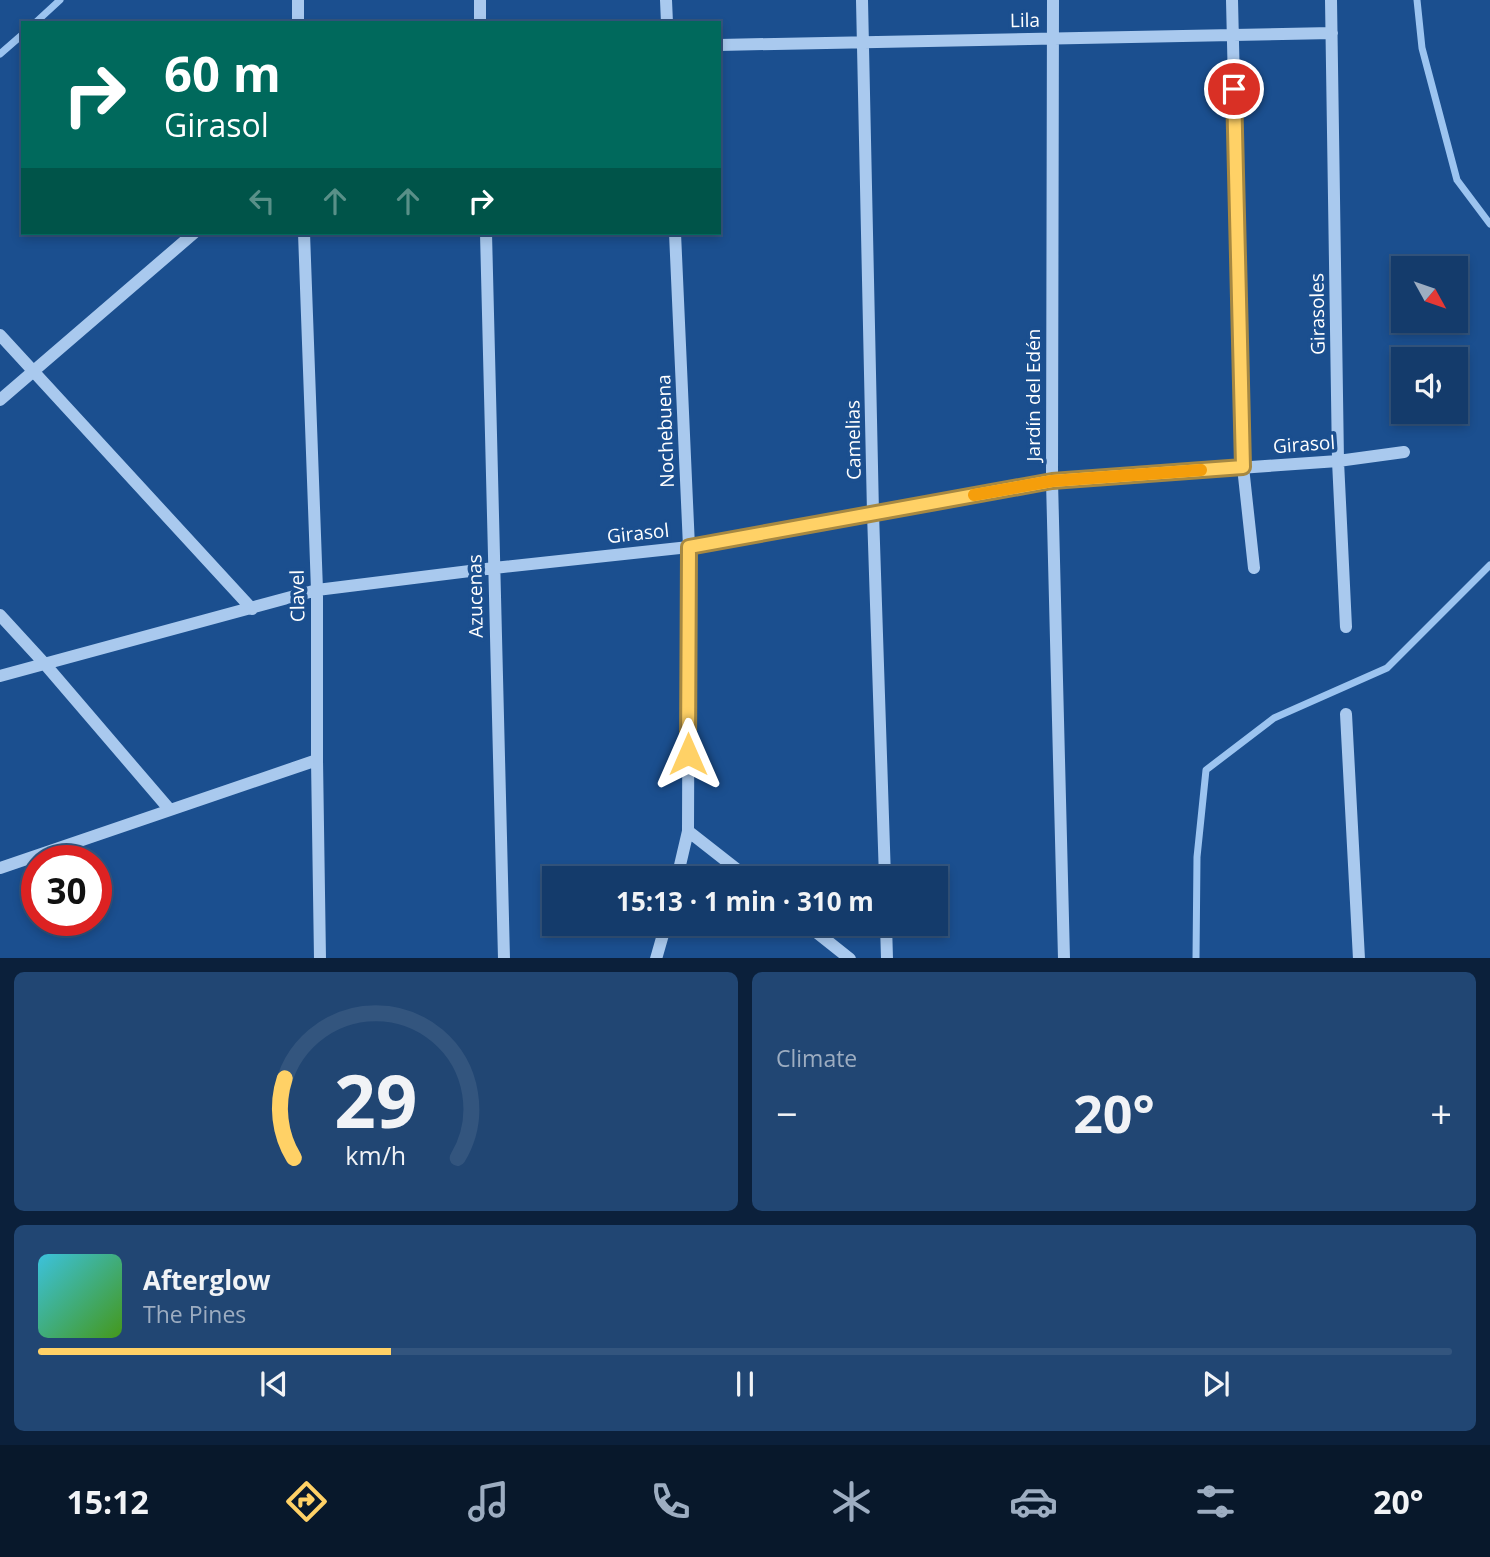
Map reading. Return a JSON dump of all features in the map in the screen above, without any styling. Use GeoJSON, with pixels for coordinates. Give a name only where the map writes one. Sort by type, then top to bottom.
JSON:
{"type":"FeatureCollection","features":[{"type":"Feature","properties":{"kind":"street"},"geometry":{"type":"LineString","coordinates":[[298,0],[298,21]]}},
{"type":"Feature","properties":{"kind":"street"},"geometry":{"type":"LineString","coordinates":[[480,0],[480,21]]}},
{"type":"Feature","properties":{"kind":"street"},"geometry":{"type":"LineString","coordinates":[[666,0],[667,21]]}},
{"type":"Feature","properties":{"kind":"street","name":"Camelias"},"geometry":{"type":"LineString","coordinates":[[862,0],[873,513],[885,866]]}},
{"type":"Feature","properties":{"kind":"street","name":"Jardín del Edén"},"geometry":{"type":"LineString","coordinates":[[1053,0],[1052,481],[1064,958]]}},
{"type":"Feature","properties":{"kind":"street"},"geometry":{"type":"LineString","coordinates":[[1232,0],[1243,467],[1254,568]]}},
{"type":"Feature","properties":{"kind":"street","name":"Girasoles"},"geometry":{"type":"LineString","coordinates":[[1331,0],[1338,461],[1346,627]]}},
{"type":"Feature","properties":{"kind":"street","name":"Lila"},"geometry":{"type":"LineString","coordinates":[[721,45],[1332,33]]}},
{"type":"Feature","properties":{"kind":"street"},"geometry":{"type":"LineString","coordinates":[[0,400],[192,235]]}},
{"type":"Feature","properties":{"kind":"street","name":"Clavel"},"geometry":{"type":"LineString","coordinates":[[304,235],[317,590],[320,958]]}},
{"type":"Feature","properties":{"kind":"street","name":"Azucenas"},"geometry":{"type":"LineString","coordinates":[[486,235],[504,958]]}},
{"type":"Feature","properties":{"kind":"street","name":"Nochebuena"},"geometry":{"type":"LineString","coordinates":[[676,235],[689,547],[688,831],[680,866]]}},
{"type":"Feature","properties":{"kind":"street"},"geometry":{"type":"LineString","coordinates":[[0,335],[252,609]]}},
{"type":"Feature","properties":{"kind":"street","name":"Girasol"},"geometry":{"type":"LineString","coordinates":[[0,676],[317,590],[689,547],[1052,481],[1338,461],[1404,452]]}},
{"type":"Feature","properties":{"kind":"street"},"geometry":{"type":"LineString","coordinates":[[0,615],[170,810]]}},
{"type":"Feature","properties":{"kind":"street"},"geometry":{"type":"LineString","coordinates":[[1346,714],[1359,958]]}},
{"type":"Feature","properties":{"kind":"street"},"geometry":{"type":"LineString","coordinates":[[0,868],[317,760]]}},
{"type":"Feature","properties":{"kind":"street"},"geometry":{"type":"LineString","coordinates":[[688,831],[733,866]]}},
{"type":"Feature","properties":{"kind":"street"},"geometry":{"type":"LineString","coordinates":[[656,958],[662,936]]}},
{"type":"Feature","properties":{"kind":"street"},"geometry":{"type":"LineString","coordinates":[[822,936],[850,958]]}},
{"type":"Feature","properties":{"kind":"street"},"geometry":{"type":"LineString","coordinates":[[886,936],[887,958]]}},
{"type":"Feature","properties":{"kind":"waterway"},"geometry":{"type":"LineString","coordinates":[[37,21],[60,0]]}},
{"type":"Feature","properties":{"kind":"waterway"},"geometry":{"type":"LineString","coordinates":[[1417,0],[1422,48],[1457,180],[1490,224]]}},
{"type":"Feature","properties":{"kind":"waterway"},"geometry":{"type":"LineString","coordinates":[[0,54],[21,36]]}},
{"type":"Feature","properties":{"kind":"waterway"},"geometry":{"type":"LineString","coordinates":[[1196,958],[1197,857],[1206,770],[1274,718],[1387,668],[1490,565]]}},
{"type":"Feature","properties":{"kind":"slow traffic"},"geometry":{"type":"LineString","coordinates":[[974,495],[1052,481],[1201,470]]}},
{"type":"Feature","properties":{"kind":"route"},"geometry":{"type":"LineString","coordinates":[[688,754],[689,547],[1052,481],[1243,467],[1234,89]]}}]}
